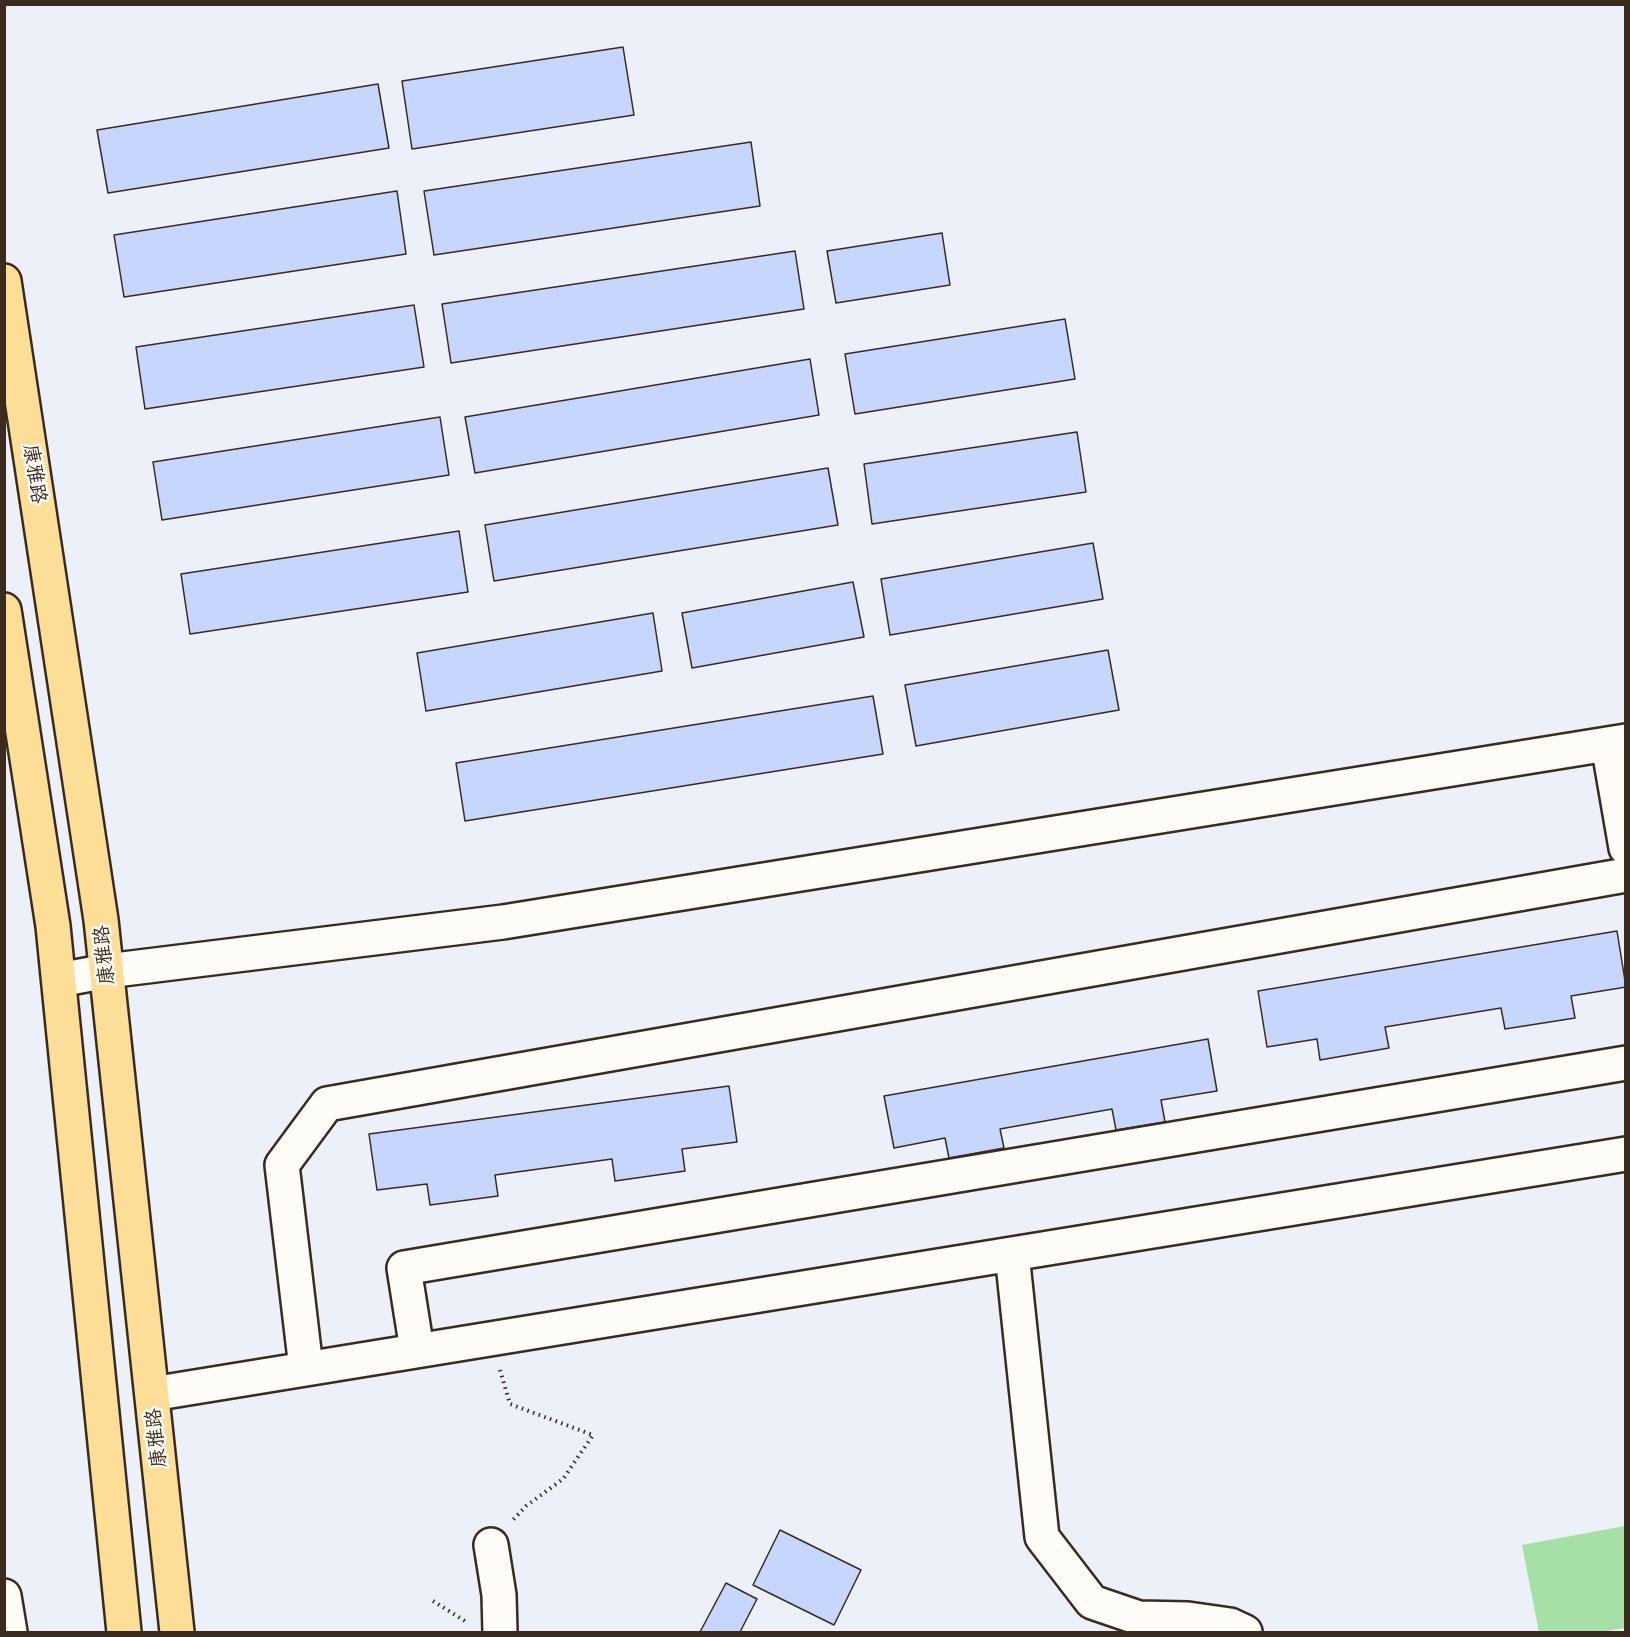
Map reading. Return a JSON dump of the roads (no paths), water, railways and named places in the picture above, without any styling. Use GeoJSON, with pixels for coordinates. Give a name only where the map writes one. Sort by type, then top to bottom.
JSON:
{"type":"FeatureCollection","features":[{"type":"Feature","properties":{"kind":"main road","name":"康雅路"},"geometry":{"type":"LineString","coordinates":[[4,281],[107,971],[177,1632]]}},
{"type":"Feature","properties":{"kind":"main road"},"geometry":{"type":"LineString","coordinates":[[4,610],[53,926],[124,1632]]}},
{"type":"Feature","properties":{"kind":"street"},"geometry":{"type":"LineString","coordinates":[[59,980],[107,971],[503,922],[1617,742],[1626,848]]}},
{"type":"Feature","properties":{"kind":"street"},"geometry":{"type":"LineString","coordinates":[[306,1368],[282,1165],[327,1104],[1626,875]]}},
{"type":"Feature","properties":{"kind":"street"},"geometry":{"type":"LineString","coordinates":[[417,1350],[404,1268],[1626,1064]]}},
{"type":"Feature","properties":{"kind":"street"},"geometry":{"type":"LineString","coordinates":[[152,1394],[1626,1154]]}},
{"type":"Feature","properties":{"kind":"street"},"geometry":{"type":"LineString","coordinates":[[1012,1254],[1042,1537],[1092,1602],[1139,1618],[1188,1619],[1230,1625],[1245,1632]]}},
{"type":"Feature","properties":{"kind":"street"},"geometry":{"type":"LineString","coordinates":[[491,1545],[499,1595],[500,1632]]}},
{"type":"Feature","properties":{"kind":"street"},"geometry":{"type":"LineString","coordinates":[[4,1596],[10,1632]]}}]}
